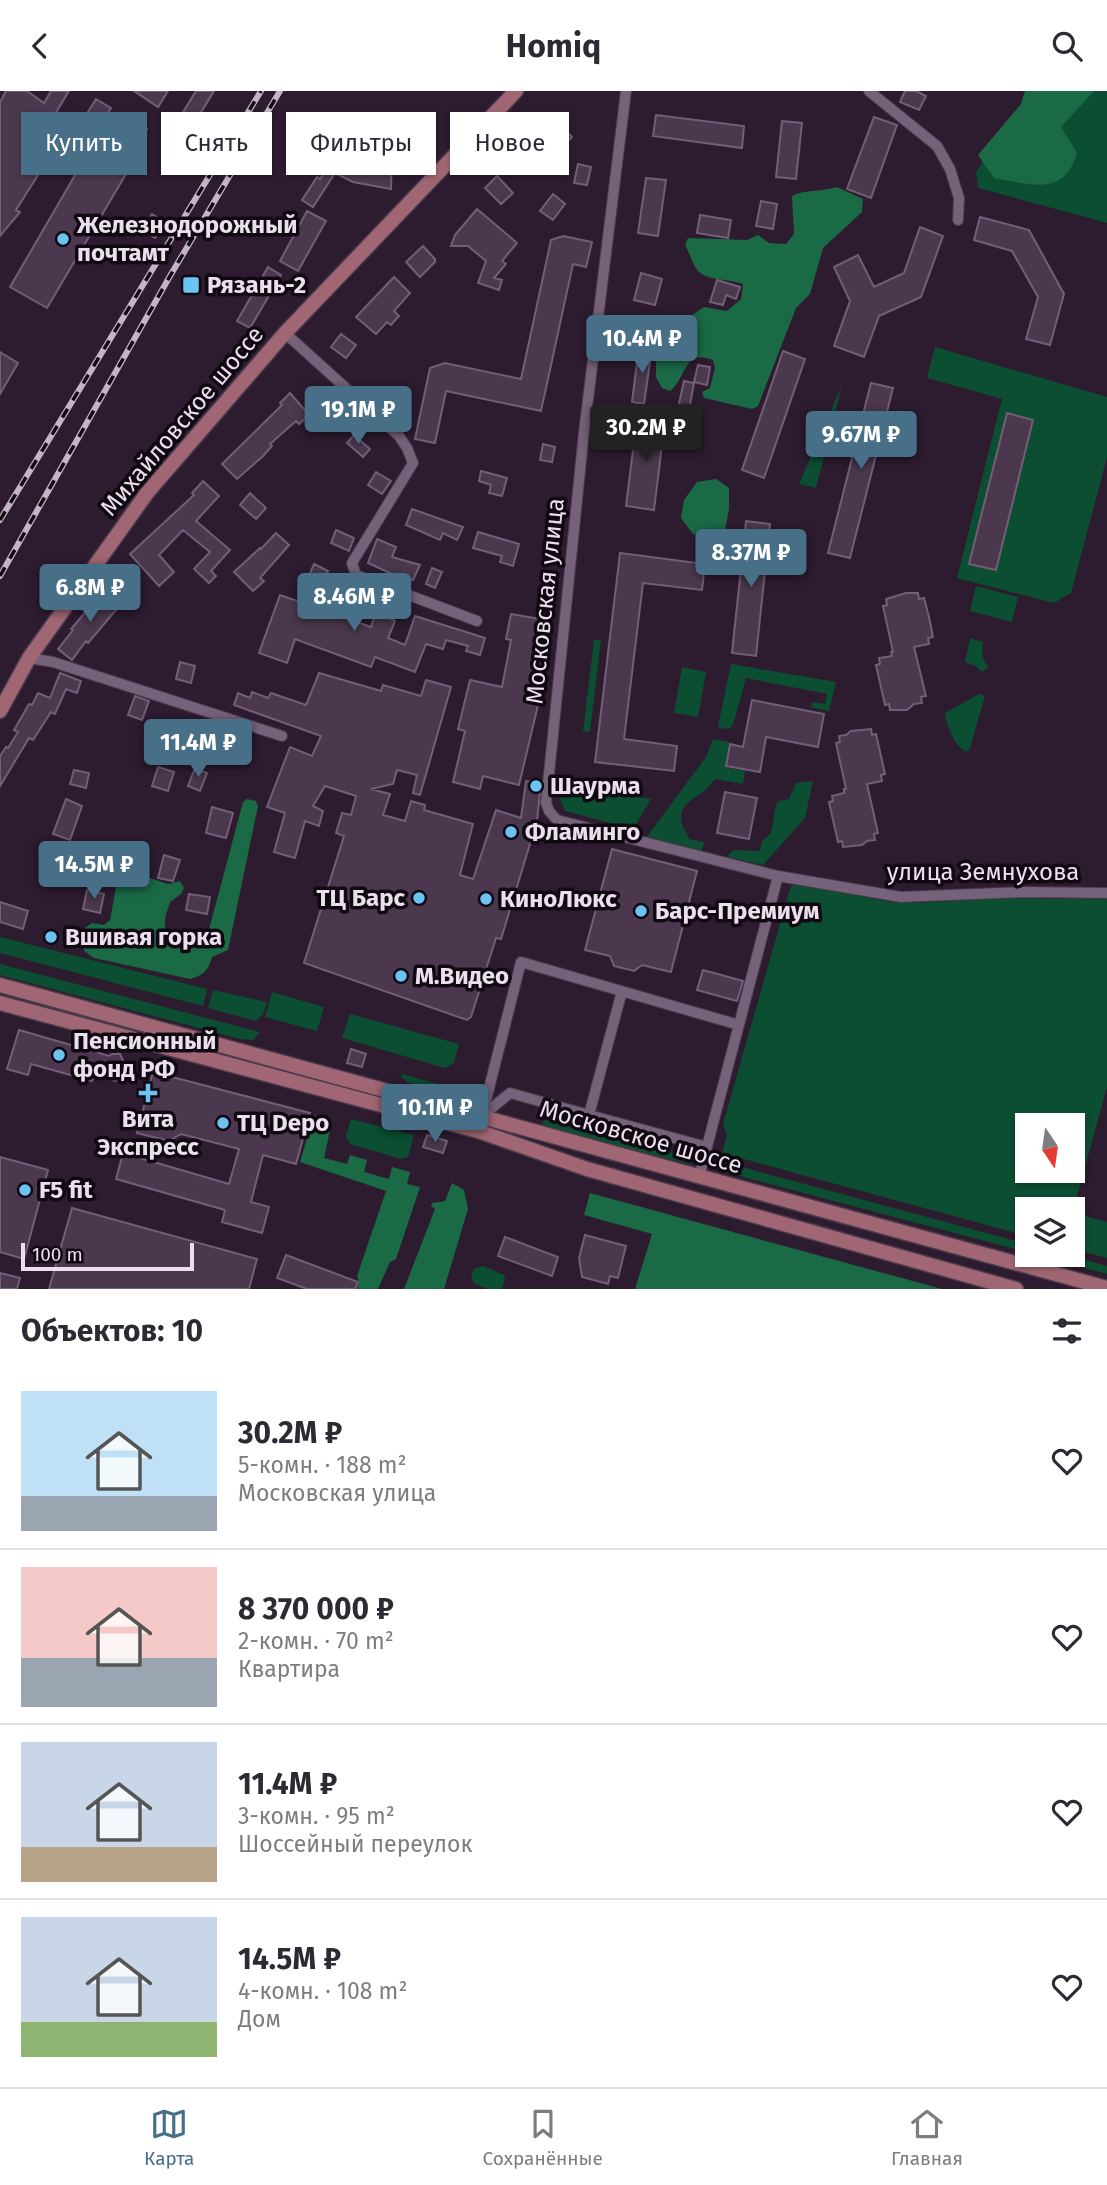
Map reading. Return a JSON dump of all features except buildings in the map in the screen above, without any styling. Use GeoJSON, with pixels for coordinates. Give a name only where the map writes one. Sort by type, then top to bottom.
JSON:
{"type":"FeatureCollection","features":[{"type":"Feature","properties":{"kind":"main road","name":"Михайловское шоссе"},"geometry":{"type":"LineString","coordinates":[[0,711],[29,658],[147,493],[285,333],[516,91]]}},
{"type":"Feature","properties":{"kind":"main road","name":"Московское шоссе"},"geometry":{"type":"LineString","coordinates":[[0,985],[1107,1288]]}},
{"type":"Feature","properties":{"kind":"main road","name":"Московское шоссе"},"geometry":{"type":"LineString","coordinates":[[0,1003],[478,1131],[587,1170],[1016,1289]]}},
{"type":"Feature","properties":{"kind":"street","name":"Московская улица"},"geometry":{"type":"LineString","coordinates":[[557,820],[546,803],[584,432],[626,91]]}},
{"type":"Feature","properties":{"kind":"street"},"geometry":{"type":"LineString","coordinates":[[869,91],[937,146],[950,169],[959,198],[958,220]]}},
{"type":"Feature","properties":{"kind":"street"},"geometry":{"type":"LineString","coordinates":[[285,333],[399,436],[413,463],[352,563],[356,575],[477,621]]}},
{"type":"Feature","properties":{"kind":"street"},"geometry":{"type":"LineString","coordinates":[[29,658],[53,661],[282,736]]}},
{"type":"Feature","properties":{"kind":"street","name":"улица Земнухова"},"geometry":{"type":"LineString","coordinates":[[557,820],[778,876],[901,897],[1023,892],[1107,893]]}},
{"type":"Feature","properties":{"kind":"street"},"geometry":{"type":"LineString","coordinates":[[699,1177],[778,876]]}},
{"type":"Feature","properties":{"kind":"street"},"geometry":{"type":"LineString","coordinates":[[482,1116],[521,962],[739,1025]]}},
{"type":"Feature","properties":{"kind":"street"},"geometry":{"type":"LineString","coordinates":[[589,1115],[622,991]]}},
{"type":"Feature","properties":{"kind":"street"},"geometry":{"type":"LineString","coordinates":[[482,1116],[510,1094],[707,1147]]}},
{"type":"Feature","properties":{"kind":"green space"},"geometry":{"type":"Polygon","coordinates":[[[1025,91],[1094,91],[1061,127],[1077,153],[1071,167],[1063,177],[1044,185],[994,178],[978,155],[1021,104],[1025,91]]]}},
{"type":"Feature","properties":{"kind":"green space"},"geometry":{"type":"Polygon","coordinates":[[[1084,91],[1107,91],[1107,223],[978,188],[976,172],[986,157],[1084,91]]]}},
{"type":"Feature","properties":{"kind":"green space"},"geometry":{"type":"Polygon","coordinates":[[[837,187],[863,199],[862,212],[823,248],[810,294],[796,308],[758,406],[752,409],[704,398],[702,392],[710,388],[715,368],[713,360],[703,357],[691,361],[670,391],[662,388],[656,377],[656,346],[673,328],[704,307],[727,311],[741,299],[743,284],[707,277],[698,271],[685,245],[688,238],[747,240],[758,235],[769,243],[786,244],[794,234],[792,196],[837,187]]]}},
{"type":"Feature","properties":{"kind":"green space"},"geometry":{"type":"Polygon","coordinates":[[[935,347],[1107,397],[1107,457],[1071,593],[1054,603],[957,578],[1002,399],[927,378],[935,347]],[[1008,413],[970,564],[995,570],[1033,420],[1008,413]]]}},
{"type":"Feature","properties":{"kind":"green space"},"geometry":{"type":"Polygon","coordinates":[[[842,385],[816,488],[799,484],[842,385]]]}},
{"type":"Feature","properties":{"kind":"green space"},"geometry":{"type":"Polygon","coordinates":[[[716,479],[729,488],[725,530],[708,538],[693,534],[681,518],[684,500],[697,482],[716,479]]]}},
{"type":"Feature","properties":{"kind":"green space"},"geometry":{"type":"Polygon","coordinates":[[[976,586],[1018,597],[1012,622],[970,611],[976,586]]]}},
{"type":"Feature","properties":{"kind":"green space"},"geometry":{"type":"Polygon","coordinates":[[[970,638],[983,642],[982,656],[988,667],[982,672],[965,662],[970,638]]]}},
{"type":"Feature","properties":{"kind":"green space"},"geometry":{"type":"Polygon","coordinates":[[[594,640],[601,640],[590,732],[583,731],[594,640]]]}},
{"type":"Feature","properties":{"kind":"green space"},"geometry":{"type":"Polygon","coordinates":[[[731,664],[836,682],[829,711],[811,707],[812,702],[825,704],[827,694],[746,678],[733,725],[721,729],[718,726],[731,664]]]}},
{"type":"Feature","properties":{"kind":"green space"},"geometry":{"type":"Polygon","coordinates":[[[682,667],[706,672],[698,717],[674,713],[682,667]]]}},
{"type":"Feature","properties":{"kind":"green space"},"geometry":{"type":"Polygon","coordinates":[[[979,694],[984,696],[984,699],[970,749],[966,752],[952,735],[945,713],[979,694]]]}},
{"type":"Feature","properties":{"kind":"green space"},"geometry":{"type":"Polygon","coordinates":[[[713,739],[729,742],[725,767],[745,771],[743,784],[715,779],[683,810],[683,827],[690,839],[704,842],[702,851],[646,838],[706,757],[713,739]]]}},
{"type":"Feature","properties":{"kind":"green space"},"geometry":{"type":"Polygon","coordinates":[[[813,781],[805,818],[763,865],[727,857],[733,850],[760,851],[762,841],[771,833],[776,804],[789,799],[796,783],[813,781]]]}},
{"type":"Feature","properties":{"kind":"green space"},"geometry":{"type":"Polygon","coordinates":[[[564,786],[651,799],[633,829],[565,811],[560,799],[564,786]]]}},
{"type":"Feature","properties":{"kind":"green space"},"geometry":{"type":"Polygon","coordinates":[[[247,799],[256,801],[258,806],[228,950],[212,957],[205,972],[190,979],[94,958],[84,951],[85,928],[92,923],[104,925],[110,920],[118,876],[128,871],[168,884],[180,881],[184,888],[181,894],[170,902],[165,928],[170,935],[204,941],[243,802],[247,799]]]}},
{"type":"Feature","properties":{"kind":"green space"},"geometry":{"type":"Polygon","coordinates":[[[797,883],[886,901],[916,903],[1003,898],[1107,899],[1107,1087],[1085,1167],[1085,1113],[1015,1113],[1015,1183],[1081,1183],[1077,1197],[1015,1197],[1015,1233],[722,1153],[727,1135],[723,1124],[790,889],[797,883]]]}},
{"type":"Feature","properties":{"kind":"green space"},"geometry":{"type":"Polygon","coordinates":[[[0,937],[207,989],[203,1006],[0,953],[0,937]]]}},
{"type":"Feature","properties":{"kind":"green space"},"geometry":{"type":"Polygon","coordinates":[[[0,964],[260,1032],[253,1040],[240,1039],[0,975],[0,964]]]}},
{"type":"Feature","properties":{"kind":"green space"},"geometry":{"type":"Polygon","coordinates":[[[213,990],[267,1002],[263,1014],[256,1021],[208,1008],[213,990]]]}},
{"type":"Feature","properties":{"kind":"green space"},"geometry":{"type":"Polygon","coordinates":[[[272,992],[324,1007],[317,1031],[265,1017],[272,992]]]}},
{"type":"Feature","properties":{"kind":"green space"},"geometry":{"type":"Polygon","coordinates":[[[350,1014],[459,1044],[454,1063],[445,1068],[342,1038],[350,1014]]]}},
{"type":"Feature","properties":{"kind":"green space"},"geometry":{"type":"Polygon","coordinates":[[[402,1074],[471,1093],[473,1102],[407,1082],[401,1077],[402,1074]]]}},
{"type":"Feature","properties":{"kind":"green space"},"geometry":{"type":"Polygon","coordinates":[[[314,1115],[332,1121],[324,1158],[347,1164],[350,1155],[367,1160],[364,1172],[389,1179],[392,1167],[410,1172],[407,1184],[420,1187],[396,1259],[390,1262],[378,1289],[357,1289],[357,1276],[386,1191],[300,1162],[314,1115]]]}},
{"type":"Feature","properties":{"kind":"green space"},"geometry":{"type":"Polygon","coordinates":[[[351,1119],[414,1135],[408,1157],[401,1159],[350,1144],[346,1136],[351,1119]]]}},
{"type":"Feature","properties":{"kind":"green space"},"geometry":{"type":"Polygon","coordinates":[[[544,1120],[695,1159],[691,1164],[607,1144],[542,1125],[544,1120]]]}},
{"type":"Feature","properties":{"kind":"green space"},"geometry":{"type":"Polygon","coordinates":[[[712,1159],[1015,1241],[1015,1249],[720,1171],[711,1163],[712,1159]]]}},
{"type":"Feature","properties":{"kind":"green space"},"geometry":{"type":"Polygon","coordinates":[[[452,1183],[464,1190],[468,1209],[444,1289],[404,1289],[435,1209],[431,1206],[432,1203],[445,1201],[452,1183]]]}},
{"type":"Feature","properties":{"kind":"green space"},"geometry":{"type":"Polygon","coordinates":[[[590,1193],[942,1289],[635,1289],[652,1234],[584,1215],[590,1193]]]}},
{"type":"Feature","properties":{"kind":"green space"},"geometry":{"type":"Polygon","coordinates":[[[1085,1216],[1107,1222],[1107,1258],[1085,1252],[1085,1216]]]}},
{"type":"Feature","properties":{"kind":"green space"},"geometry":{"type":"Polygon","coordinates":[[[1085,1260],[1107,1266],[1107,1274],[1080,1267],[1085,1267],[1085,1260]]]}},
{"type":"Feature","properties":{"kind":"green space"},"geometry":{"type":"Polygon","coordinates":[[[483,1266],[504,1275],[502,1289],[487,1289],[474,1283],[471,1276],[474,1269],[483,1266]]]}},
{"type":"Feature","properties":{"kind":"railway"},"geometry":{"type":"LineString","coordinates":[[0,520],[261,91]]}},
{"type":"Feature","properties":{"kind":"railway"},"geometry":{"type":"LineString","coordinates":[[0,576],[170,276],[280,91]]}},
{"type":"Feature","properties":{"kind":"place","name":"Железнодорожный почтамт"},"geometry":{"type":"Point","coordinates":[63,239]}},
{"type":"Feature","properties":{"kind":"place","name":"Рязань-2"},"geometry":{"type":"Point","coordinates":[191,285]}},
{"type":"Feature","properties":{"kind":"place","name":"Шаурма"},"geometry":{"type":"Point","coordinates":[536,786]}},
{"type":"Feature","properties":{"kind":"place","name":"Фламинго"},"geometry":{"type":"Point","coordinates":[511,832]}},
{"type":"Feature","properties":{"kind":"place","name":"ТЦ Барс"},"geometry":{"type":"Point","coordinates":[419,898]}},
{"type":"Feature","properties":{"kind":"place","name":"КиноЛюкс"},"geometry":{"type":"Point","coordinates":[486,899]}},
{"type":"Feature","properties":{"kind":"place","name":"Барс-Премиум"},"geometry":{"type":"Point","coordinates":[641,911]}},
{"type":"Feature","properties":{"kind":"place","name":"Вшивая горка"},"geometry":{"type":"Point","coordinates":[51,937]}},
{"type":"Feature","properties":{"kind":"place","name":"М.Видео"},"geometry":{"type":"Point","coordinates":[401,976]}},
{"type":"Feature","properties":{"kind":"place","name":"Пенсионный фонд РФ"},"geometry":{"type":"Point","coordinates":[59,1055]}},
{"type":"Feature","properties":{"kind":"place","name":"Вита Экспресс"},"geometry":{"type":"Point","coordinates":[148,1093]}},
{"type":"Feature","properties":{"kind":"place","name":"ТЦ Depo"},"geometry":{"type":"Point","coordinates":[223,1123]}},
{"type":"Feature","properties":{"kind":"place","name":"F5 fit"},"geometry":{"type":"Point","coordinates":[25,1190]}}]}
